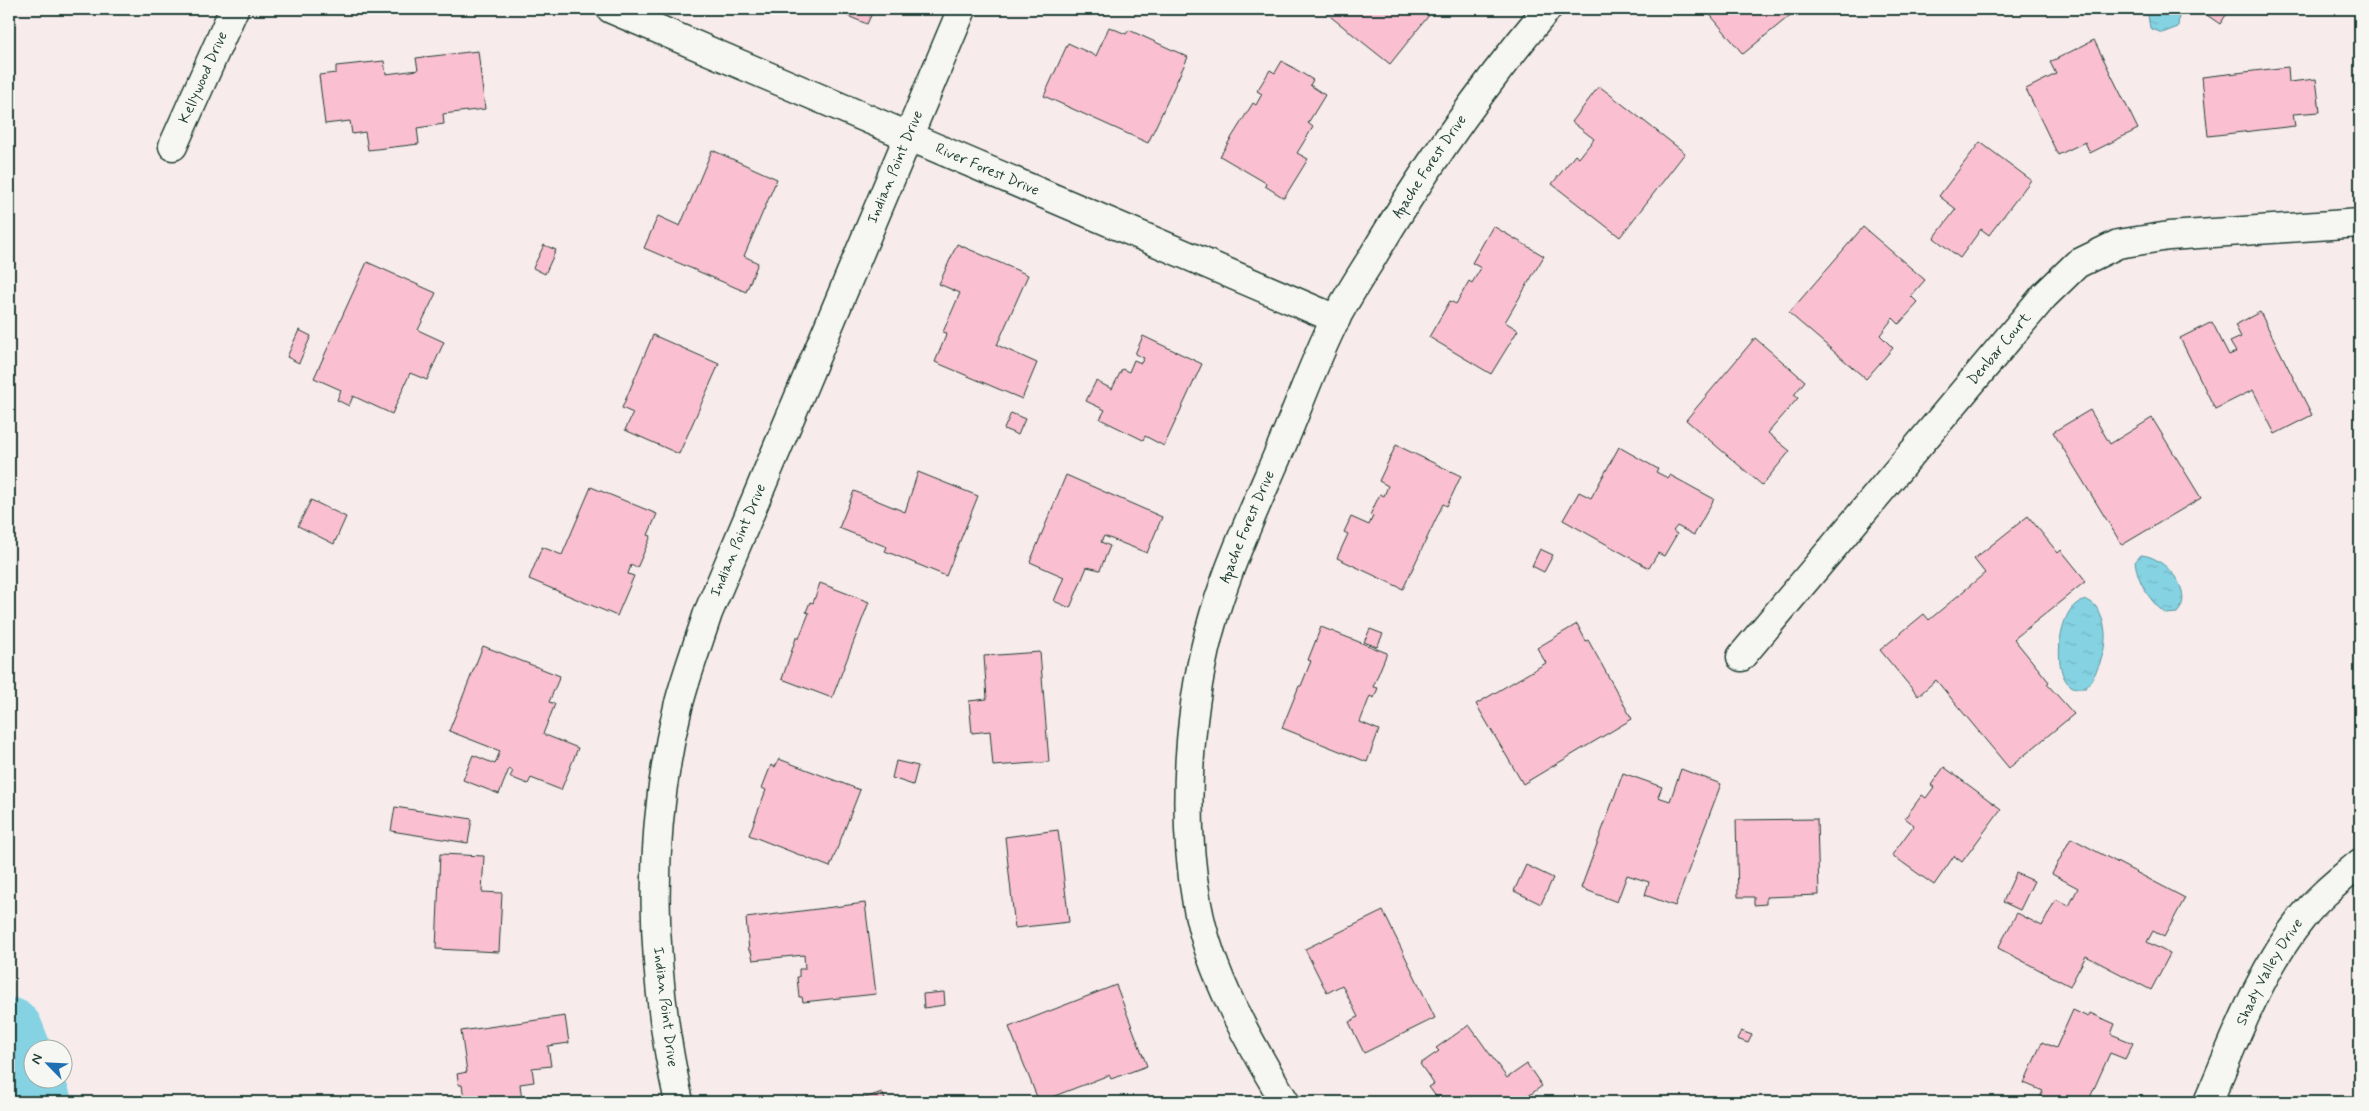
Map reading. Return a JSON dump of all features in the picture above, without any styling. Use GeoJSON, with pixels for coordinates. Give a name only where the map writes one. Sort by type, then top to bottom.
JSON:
{"type":"FeatureCollection","features":[{"type":"Feature","properties":{"kind":"street","name":"Kellywood Drive"},"geometry":{"type":"LineString","coordinates":[[172,146],[234,9]]}},
{"type":"Feature","properties":{"kind":"street","name":"River Forest Drive"},"geometry":{"type":"LineString","coordinates":[[612,9],[1336,319]]}},
{"type":"Feature","properties":{"kind":"street","name":"Indian Point Drive"},"geometry":{"type":"LineString","coordinates":[[679,1102],[666,1039],[656,966],[656,880],[662,793],[678,707],[708,613],[962,9]]}},
{"type":"Feature","properties":{"kind":"street","name":"Apache Forest Drive"},"geometry":{"type":"LineString","coordinates":[[1285,1102],[1244,1033],[1212,957],[1197,904],[1190,836],[1190,759],[1199,679],[1214,616],[1235,555],[1336,319],[1406,199],[1461,118],[1548,9]]}},
{"type":"Feature","properties":{"kind":"street","name":"Denbar Court"},"geometry":{"type":"LineString","coordinates":[[1741,658],[2044,296],[2077,264],[2118,244],[2169,236],[2360,223]]}},
{"type":"Feature","properties":{"kind":"street","name":"Shady Valley Drive"},"geometry":{"type":"LineString","coordinates":[[2208,1102],[2253,1000],[2276,955],[2302,918],[2333,886],[2360,863]]}},
{"type":"Feature","properties":{"kind":"water"},"geometry":{"type":"Polygon","coordinates":[[[2147,9],[2173,9],[2179,15],[2178,27],[2162,33],[2150,28],[2147,9]]]}},
{"type":"Feature","properties":{"kind":"water"},"geometry":{"type":"Polygon","coordinates":[[[2141,555],[2159,562],[2175,577],[2183,596],[2182,605],[2177,613],[2166,614],[2145,591],[2135,562],[2141,555]]]}},
{"type":"Feature","properties":{"kind":"water"},"geometry":{"type":"Polygon","coordinates":[[[2086,600],[2098,609],[2103,623],[2105,643],[2100,662],[2091,680],[2086,688],[2077,688],[2071,686],[2061,670],[2059,658],[2061,632],[2070,611],[2077,603],[2086,600]]]}},
{"type":"Feature","properties":{"kind":"building"},"geometry":{"type":"Polygon","coordinates":[[[831,9],[874,9],[867,24],[831,9]]]}},
{"type":"Feature","properties":{"kind":"building"},"geometry":{"type":"Polygon","coordinates":[[[1321,9],[1434,9],[1390,64],[1321,9]]]}},
{"type":"Feature","properties":{"kind":"building"},"geometry":{"type":"Polygon","coordinates":[[[1709,9],[1798,9],[1743,54],[1707,11],[1709,9]]]}},
{"type":"Feature","properties":{"kind":"building"},"geometry":{"type":"Polygon","coordinates":[[[2198,9],[2230,9],[2220,24],[2198,9]]]}},
{"type":"Feature","properties":{"kind":"building"},"geometry":{"type":"Polygon","coordinates":[[[1109,27],[1126,34],[1129,30],[1188,57],[1148,143],[1044,96],[1068,43],[1096,56],[1109,27]]]}},
{"type":"Feature","properties":{"kind":"building"},"geometry":{"type":"Polygon","coordinates":[[[2094,40],[2138,129],[2090,153],[2085,142],[2058,155],[2026,89],[2056,74],[2050,62],[2094,40]]]}},
{"type":"Feature","properties":{"kind":"building"},"geometry":{"type":"Polygon","coordinates":[[[478,51],[485,109],[443,114],[444,124],[417,128],[419,144],[368,150],[365,132],[352,134],[350,121],[325,124],[319,75],[336,73],[336,66],[384,61],[386,74],[418,70],[416,58],[478,51]]]}},
{"type":"Feature","properties":{"kind":"building"},"geometry":{"type":"Polygon","coordinates":[[[1282,61],[1313,80],[1310,85],[1325,95],[1308,123],[1313,127],[1297,153],[1308,159],[1284,198],[1265,186],[1266,183],[1220,156],[1253,103],[1256,105],[1262,94],[1257,91],[1270,70],[1275,73],[1282,61]]]}},
{"type":"Feature","properties":{"kind":"building"},"geometry":{"type":"Polygon","coordinates":[[[2288,67],[2289,82],[2316,79],[2320,112],[2293,114],[2295,126],[2208,136],[2202,77],[2288,67]]]}},
{"type":"Feature","properties":{"kind":"building"},"geometry":{"type":"Polygon","coordinates":[[[1599,86],[1685,153],[1620,237],[1552,184],[1575,155],[1579,158],[1594,139],[1572,122],[1599,86]]]}},
{"type":"Feature","properties":{"kind":"building"},"geometry":{"type":"Polygon","coordinates":[[[1980,142],[2031,180],[1989,235],[1981,229],[1960,258],[1934,238],[1956,209],[1939,196],[1980,142]]]}},
{"type":"Feature","properties":{"kind":"building"},"geometry":{"type":"Polygon","coordinates":[[[712,150],[777,179],[744,256],[758,263],[746,292],[644,248],[658,216],[680,226],[712,150]]]}},
{"type":"Feature","properties":{"kind":"building"},"geometry":{"type":"Polygon","coordinates":[[[1493,226],[1544,256],[1505,322],[1518,330],[1491,374],[1429,337],[1450,301],[1456,304],[1469,281],[1472,283],[1481,268],[1472,263],[1493,226]]]}},
{"type":"Feature","properties":{"kind":"building"},"geometry":{"type":"Polygon","coordinates":[[[1863,227],[1925,280],[1911,296],[1918,303],[1899,324],[1893,318],[1880,335],[1893,348],[1866,379],[1789,313],[1863,227]]]}},
{"type":"Feature","properties":{"kind":"building"},"geometry":{"type":"Polygon","coordinates":[[[957,244],[1028,275],[997,345],[1037,363],[1022,399],[935,362],[947,333],[943,332],[960,293],[939,284],[957,244]]]}},
{"type":"Feature","properties":{"kind":"building"},"geometry":{"type":"Polygon","coordinates":[[[544,245],[556,250],[545,274],[533,268],[544,245]]]}},
{"type":"Feature","properties":{"kind":"building"},"geometry":{"type":"Polygon","coordinates":[[[367,262],[436,293],[418,330],[444,342],[427,380],[410,373],[392,414],[353,396],[349,406],[337,400],[341,390],[314,378],[367,262]]]}},
{"type":"Feature","properties":{"kind":"building"},"geometry":{"type":"Polygon","coordinates":[[[2260,312],[2312,415],[2275,434],[2253,390],[2215,409],[2180,338],[2212,322],[2229,355],[2236,352],[2230,342],[2241,337],[2235,325],[2260,312]]]}},
{"type":"Feature","properties":{"kind":"building"},"geometry":{"type":"Polygon","coordinates":[[[299,330],[311,336],[299,363],[287,357],[299,330]]]}},
{"type":"Feature","properties":{"kind":"building"},"geometry":{"type":"Polygon","coordinates":[[[653,335],[719,364],[679,454],[625,430],[633,413],[622,408],[653,335]]]}},
{"type":"Feature","properties":{"kind":"building"},"geometry":{"type":"Polygon","coordinates":[[[1143,336],[1202,364],[1164,446],[1145,436],[1143,440],[1100,419],[1105,410],[1086,401],[1096,381],[1112,389],[1122,369],[1129,372],[1134,360],[1141,363],[1144,358],[1135,354],[1143,336]]]}},
{"type":"Feature","properties":{"kind":"building"},"geometry":{"type":"Polygon","coordinates":[[[1755,338],[1805,381],[1794,395],[1798,398],[1768,433],[1790,451],[1762,485],[1686,420],[1755,338]]]}},
{"type":"Feature","properties":{"kind":"building"},"geometry":{"type":"Polygon","coordinates":[[[2090,410],[2110,444],[2152,418],[2201,498],[2122,545],[2053,432],[2090,410]]]}},
{"type":"Feature","properties":{"kind":"building"},"geometry":{"type":"Polygon","coordinates":[[[1011,413],[1025,419],[1018,435],[1004,429],[1011,413]]]}},
{"type":"Feature","properties":{"kind":"building"},"geometry":{"type":"Polygon","coordinates":[[[1396,445],[1461,476],[1447,506],[1443,504],[1403,589],[1337,558],[1348,534],[1344,532],[1351,517],[1369,525],[1373,516],[1370,515],[1380,494],[1384,496],[1388,486],[1379,481],[1396,445]]]}},
{"type":"Feature","properties":{"kind":"building"},"geometry":{"type":"Polygon","coordinates":[[[1619,447],[1658,469],[1656,472],[1668,478],[1670,475],[1714,499],[1694,535],[1677,526],[1673,531],[1677,534],[1664,556],[1658,553],[1649,568],[1563,520],[1579,492],[1591,498],[1619,447]]]}},
{"type":"Feature","properties":{"kind":"building"},"geometry":{"type":"Polygon","coordinates":[[[918,472],[978,496],[946,576],[885,551],[887,547],[839,528],[854,491],[905,512],[918,472]]]}},
{"type":"Feature","properties":{"kind":"building"},"geometry":{"type":"Polygon","coordinates":[[[1066,475],[1162,517],[1147,553],[1104,536],[1101,542],[1110,546],[1100,570],[1087,567],[1070,608],[1054,601],[1064,577],[1030,562],[1066,475]]]}},
{"type":"Feature","properties":{"kind":"building"},"geometry":{"type":"Polygon","coordinates":[[[591,487],[657,514],[648,535],[651,536],[637,568],[631,565],[628,574],[634,576],[617,616],[529,579],[542,547],[562,555],[591,487]]]}},
{"type":"Feature","properties":{"kind":"building"},"geometry":{"type":"Polygon","coordinates":[[[311,500],[346,517],[334,544],[298,526],[311,500]]]}},
{"type":"Feature","properties":{"kind":"building"},"geometry":{"type":"Polygon","coordinates":[[[2028,516],[2058,553],[2061,550],[2086,581],[2014,639],[2049,682],[2047,684],[2074,714],[2009,768],[1936,680],[1918,696],[1880,650],[1924,614],[1929,620],[1985,573],[1974,559],[2028,516]]]}},
{"type":"Feature","properties":{"kind":"building"},"geometry":{"type":"Polygon","coordinates":[[[1540,549],[1553,555],[1544,572],[1532,566],[1540,549]]]}},
{"type":"Feature","properties":{"kind":"building"},"geometry":{"type":"Polygon","coordinates":[[[820,583],[869,602],[832,698],[782,679],[796,638],[799,638],[809,613],[806,612],[810,602],[813,603],[820,583]]]}},
{"type":"Feature","properties":{"kind":"building"},"geometry":{"type":"Polygon","coordinates":[[[1577,624],[1586,641],[1588,640],[1632,719],[1523,784],[1476,704],[1546,663],[1537,648],[1577,624]]]}},
{"type":"Feature","properties":{"kind":"building"},"geometry":{"type":"Polygon","coordinates":[[[1321,627],[1387,653],[1373,687],[1378,688],[1374,698],[1370,696],[1360,722],[1379,730],[1367,762],[1282,728],[1311,661],[1308,660],[1321,627]]]}},
{"type":"Feature","properties":{"kind":"building"},"geometry":{"type":"Polygon","coordinates":[[[1370,629],[1383,634],[1377,647],[1364,642],[1370,629]]]}},
{"type":"Feature","properties":{"kind":"building"},"geometry":{"type":"Polygon","coordinates":[[[483,646],[560,676],[549,702],[555,704],[543,734],[578,748],[561,790],[531,778],[528,784],[510,777],[513,771],[509,769],[499,794],[463,780],[473,755],[495,764],[500,751],[449,731],[483,646]]]}},
{"type":"Feature","properties":{"kind":"building"},"geometry":{"type":"Polygon","coordinates":[[[1040,652],[1049,762],[993,766],[990,731],[972,733],[969,701],[987,699],[984,656],[1040,652]]]}},
{"type":"Feature","properties":{"kind":"building"},"geometry":{"type":"Polygon","coordinates":[[[779,759],[860,790],[830,867],[749,835],[766,790],[762,788],[771,765],[775,767],[779,759]]]}},
{"type":"Feature","properties":{"kind":"building"},"geometry":{"type":"Polygon","coordinates":[[[896,761],[918,766],[913,785],[892,778],[896,761]]]}},
{"type":"Feature","properties":{"kind":"building"},"geometry":{"type":"Polygon","coordinates":[[[1944,767],[2001,809],[1962,862],[1954,856],[1934,885],[1892,855],[1914,825],[1905,818],[1922,795],[1926,798],[1934,787],[1931,785],[1944,767]]]}},
{"type":"Feature","properties":{"kind":"building"},"geometry":{"type":"Polygon","coordinates":[[[1681,769],[1721,784],[1675,906],[1645,895],[1649,882],[1627,875],[1617,902],[1581,888],[1623,773],[1662,787],[1658,797],[1670,801],[1681,769]]]}},
{"type":"Feature","properties":{"kind":"building"},"geometry":{"type":"Polygon","coordinates":[[[395,807],[472,819],[468,843],[391,831],[395,807]]]}},
{"type":"Feature","properties":{"kind":"building"},"geometry":{"type":"Polygon","coordinates":[[[1817,819],[1819,895],[1766,897],[1766,904],[1754,905],[1754,897],[1738,897],[1736,820],[1817,819]]]}},
{"type":"Feature","properties":{"kind":"building"},"geometry":{"type":"Polygon","coordinates":[[[1058,830],[1069,922],[1015,928],[1005,837],[1058,830]]]}},
{"type":"Feature","properties":{"kind":"building"},"geometry":{"type":"Polygon","coordinates":[[[2071,838],[2185,898],[2164,937],[2153,931],[2147,942],[2170,954],[2151,990],[2086,956],[2070,986],[1998,948],[2017,913],[2042,926],[2056,899],[2069,906],[2078,888],[2052,874],[2071,838]]]}},
{"type":"Feature","properties":{"kind":"building"},"geometry":{"type":"Polygon","coordinates":[[[440,854],[484,856],[482,892],[502,893],[499,952],[436,949],[440,854]]]}},
{"type":"Feature","properties":{"kind":"building"},"geometry":{"type":"Polygon","coordinates":[[[1526,865],[1553,878],[1541,904],[1514,891],[1526,865]]]}},
{"type":"Feature","properties":{"kind":"building"},"geometry":{"type":"Polygon","coordinates":[[[2016,873],[2034,881],[2020,910],[2003,902],[2016,873]]]}},
{"type":"Feature","properties":{"kind":"building"},"geometry":{"type":"Polygon","coordinates":[[[865,903],[876,994],[803,1002],[802,997],[799,997],[797,977],[799,977],[799,969],[805,969],[804,955],[753,960],[751,951],[749,951],[746,918],[865,903]]]}},
{"type":"Feature","properties":{"kind":"building"},"geometry":{"type":"Polygon","coordinates":[[[1383,911],[1435,1018],[1364,1053],[1349,1022],[1358,1017],[1342,985],[1327,993],[1305,949],[1383,911]]]}},
{"type":"Feature","properties":{"kind":"building"},"geometry":{"type":"Polygon","coordinates":[[[1116,985],[1147,1066],[1111,1079],[1109,1075],[1039,1102],[1009,1027],[1116,985]]]}},
{"type":"Feature","properties":{"kind":"building"},"geometry":{"type":"Polygon","coordinates":[[[944,992],[945,1005],[924,1008],[923,994],[944,992]]]}},
{"type":"Feature","properties":{"kind":"building"},"geometry":{"type":"Polygon","coordinates":[[[2073,1010],[2088,1017],[2090,1013],[2115,1024],[2111,1034],[2133,1043],[2125,1059],[2110,1053],[2088,1102],[2038,1102],[2043,1091],[2024,1083],[2042,1042],[2056,1048],[2073,1010]]]}},
{"type":"Feature","properties":{"kind":"building"},"geometry":{"type":"Polygon","coordinates":[[[565,1016],[569,1043],[548,1046],[551,1066],[532,1068],[534,1082],[520,1084],[522,1101],[472,1102],[471,1097],[464,1098],[462,1085],[459,1085],[457,1074],[467,1072],[461,1031],[565,1016]]]}},
{"type":"Feature","properties":{"kind":"building"},"geometry":{"type":"Polygon","coordinates":[[[1469,1025],[1507,1078],[1527,1064],[1542,1086],[1520,1102],[1440,1102],[1429,1087],[1434,1084],[1420,1064],[1439,1051],[1436,1048],[1469,1025]]]}},
{"type":"Feature","properties":{"kind":"building"},"geometry":{"type":"Polygon","coordinates":[[[1741,1031],[1752,1035],[1748,1043],[1737,1039],[1741,1031]]]}},
{"type":"Feature","properties":{"kind":"building"},"geometry":{"type":"Polygon","coordinates":[[[882,1092],[886,1102],[853,1102],[882,1092]]]}},
{"type":"Feature","properties":{"kind":"waterway"},"geometry":{"type":"LineString","coordinates":[[9,1032],[37,1102]]}}]}
